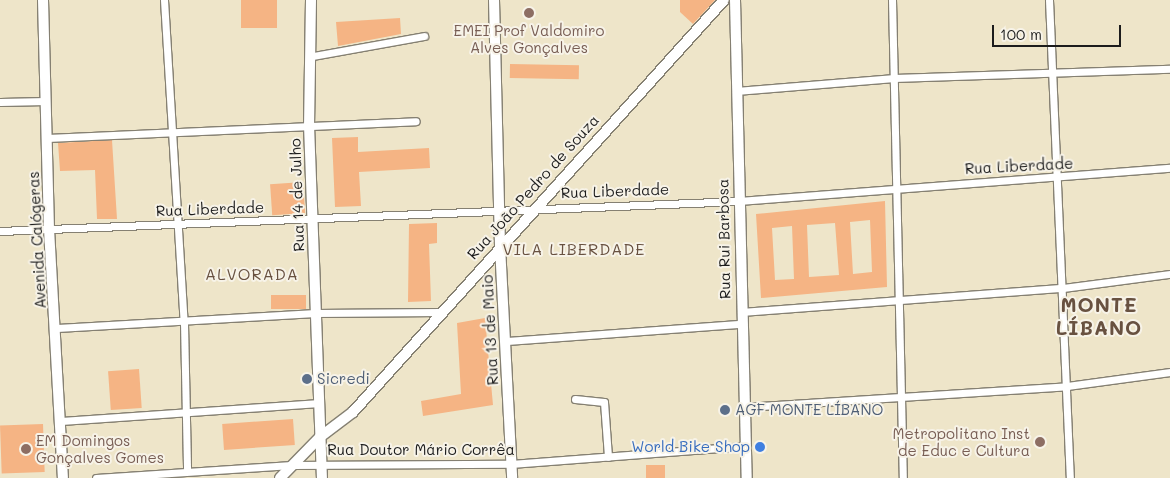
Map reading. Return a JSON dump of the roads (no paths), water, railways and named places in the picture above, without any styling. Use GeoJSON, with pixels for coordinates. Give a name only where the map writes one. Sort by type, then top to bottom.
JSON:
{"type":"FeatureCollection","features":[{"type":"Feature","properties":{"kind":"main road","name":"Avenida Calógeras"},"geometry":{"type":"LineString","coordinates":[[43,0],[49,229],[57,328],[63,478]]}},
{"type":"Feature","properties":{"kind":"main road","name":"Rua 14 de Julho"},"geometry":{"type":"LineString","coordinates":[[311,0],[313,56],[309,125],[322,478]]}},
{"type":"Feature","properties":{"kind":"main road","name":"Rua 13 de Maio"},"geometry":{"type":"LineString","coordinates":[[494,0],[500,246],[507,341],[512,478]]}},
{"type":"Feature","properties":{"kind":"main road","name":"Rua João Pedro de Souza"},"geometry":{"type":"LineString","coordinates":[[280,478],[320,437],[353,412],[440,312],[724,0]]}},
{"type":"Feature","properties":{"kind":"main road","name":"Rua Rui Barbosa"},"geometry":{"type":"LineString","coordinates":[[735,0],[741,324],[747,478]]}},
{"type":"Feature","properties":{"kind":"street"},"geometry":{"type":"LineString","coordinates":[[164,0],[170,132],[184,323],[187,470]]}},
{"type":"Feature","properties":{"kind":"street"},"geometry":{"type":"LineString","coordinates":[[892,0],[903,478]]}},
{"type":"Feature","properties":{"kind":"street"},"geometry":{"type":"LineString","coordinates":[[1050,0],[1051,72],[1059,178],[1070,478]]}},
{"type":"Feature","properties":{"kind":"street"},"geometry":{"type":"LineString","coordinates":[[313,56],[424,36]]}},
{"type":"Feature","properties":{"kind":"street"},"geometry":{"type":"LineString","coordinates":[[736,91],[894,78],[1170,69]]}},
{"type":"Feature","properties":{"kind":"street"},"geometry":{"type":"LineString","coordinates":[[0,102],[46,100]]}},
{"type":"Feature","properties":{"kind":"street"},"geometry":{"type":"LineString","coordinates":[[47,138],[416,121]]}},
{"type":"Feature","properties":{"kind":"street","name":"Rua Liberdade"},"geometry":{"type":"LineString","coordinates":[[0,231],[535,207],[739,201],[896,186],[1059,178],[1170,168]]}},
{"type":"Feature","properties":{"kind":"street"},"geometry":{"type":"LineString","coordinates":[[741,312],[898,298],[1063,288],[1170,274]]}},
{"type":"Feature","properties":{"kind":"street"},"geometry":{"type":"LineString","coordinates":[[57,328],[184,323],[316,313],[440,312]]}},
{"type":"Feature","properties":{"kind":"street"},"geometry":{"type":"LineString","coordinates":[[507,341],[741,324]]}},
{"type":"Feature","properties":{"kind":"street"},"geometry":{"type":"LineString","coordinates":[[745,407],[900,394],[1067,386],[1170,372]]}},
{"type":"Feature","properties":{"kind":"street"},"geometry":{"type":"LineString","coordinates":[[575,399],[604,402],[608,457]]}},
{"type":"Feature","properties":{"kind":"street"},"geometry":{"type":"LineString","coordinates":[[60,420],[186,410],[319,403]]}},
{"type":"Feature","properties":{"kind":"street","name":"Rua Doutor Mário Corrêa"},"geometry":{"type":"LineString","coordinates":[[96,478],[187,470],[292,465],[511,464],[745,446]]}},
{"type":"Feature","properties":{"kind":"place","name":"EMEI Prof Valdomiro Alves Gonçalves"},"geometry":{"type":"Point","coordinates":[529,13]}},
{"type":"Feature","properties":{"kind":"place","name":"Sicredi"},"geometry":{"type":"Point","coordinates":[307,379]}},
{"type":"Feature","properties":{"kind":"place","name":"AGF MONTE LÍBANO"},"geometry":{"type":"Point","coordinates":[725,410]}},
{"type":"Feature","properties":{"kind":"place","name":"Metropolitano Inst de Educ e Cultura"},"geometry":{"type":"Point","coordinates":[1040,442]}},
{"type":"Feature","properties":{"kind":"place","name":"World Bike Shop"},"geometry":{"type":"Point","coordinates":[760,447]}},
{"type":"Feature","properties":{"kind":"place","name":"EM Domingos Gonçalves Gomes"},"geometry":{"type":"Point","coordinates":[26,449]}},
{"type":"Feature","properties":{"kind":"district","name":"VILA LIBERDADE"},"geometry":{"type":"Point","coordinates":[574,249]}},
{"type":"Feature","properties":{"kind":"district","name":"ALVORADA"},"geometry":{"type":"Point","coordinates":[252,274]}},
{"type":"Feature","properties":{"kind":"district","name":"MONTE LÍBANO"},"geometry":{"type":"Point","coordinates":[1099,316]}}]}
